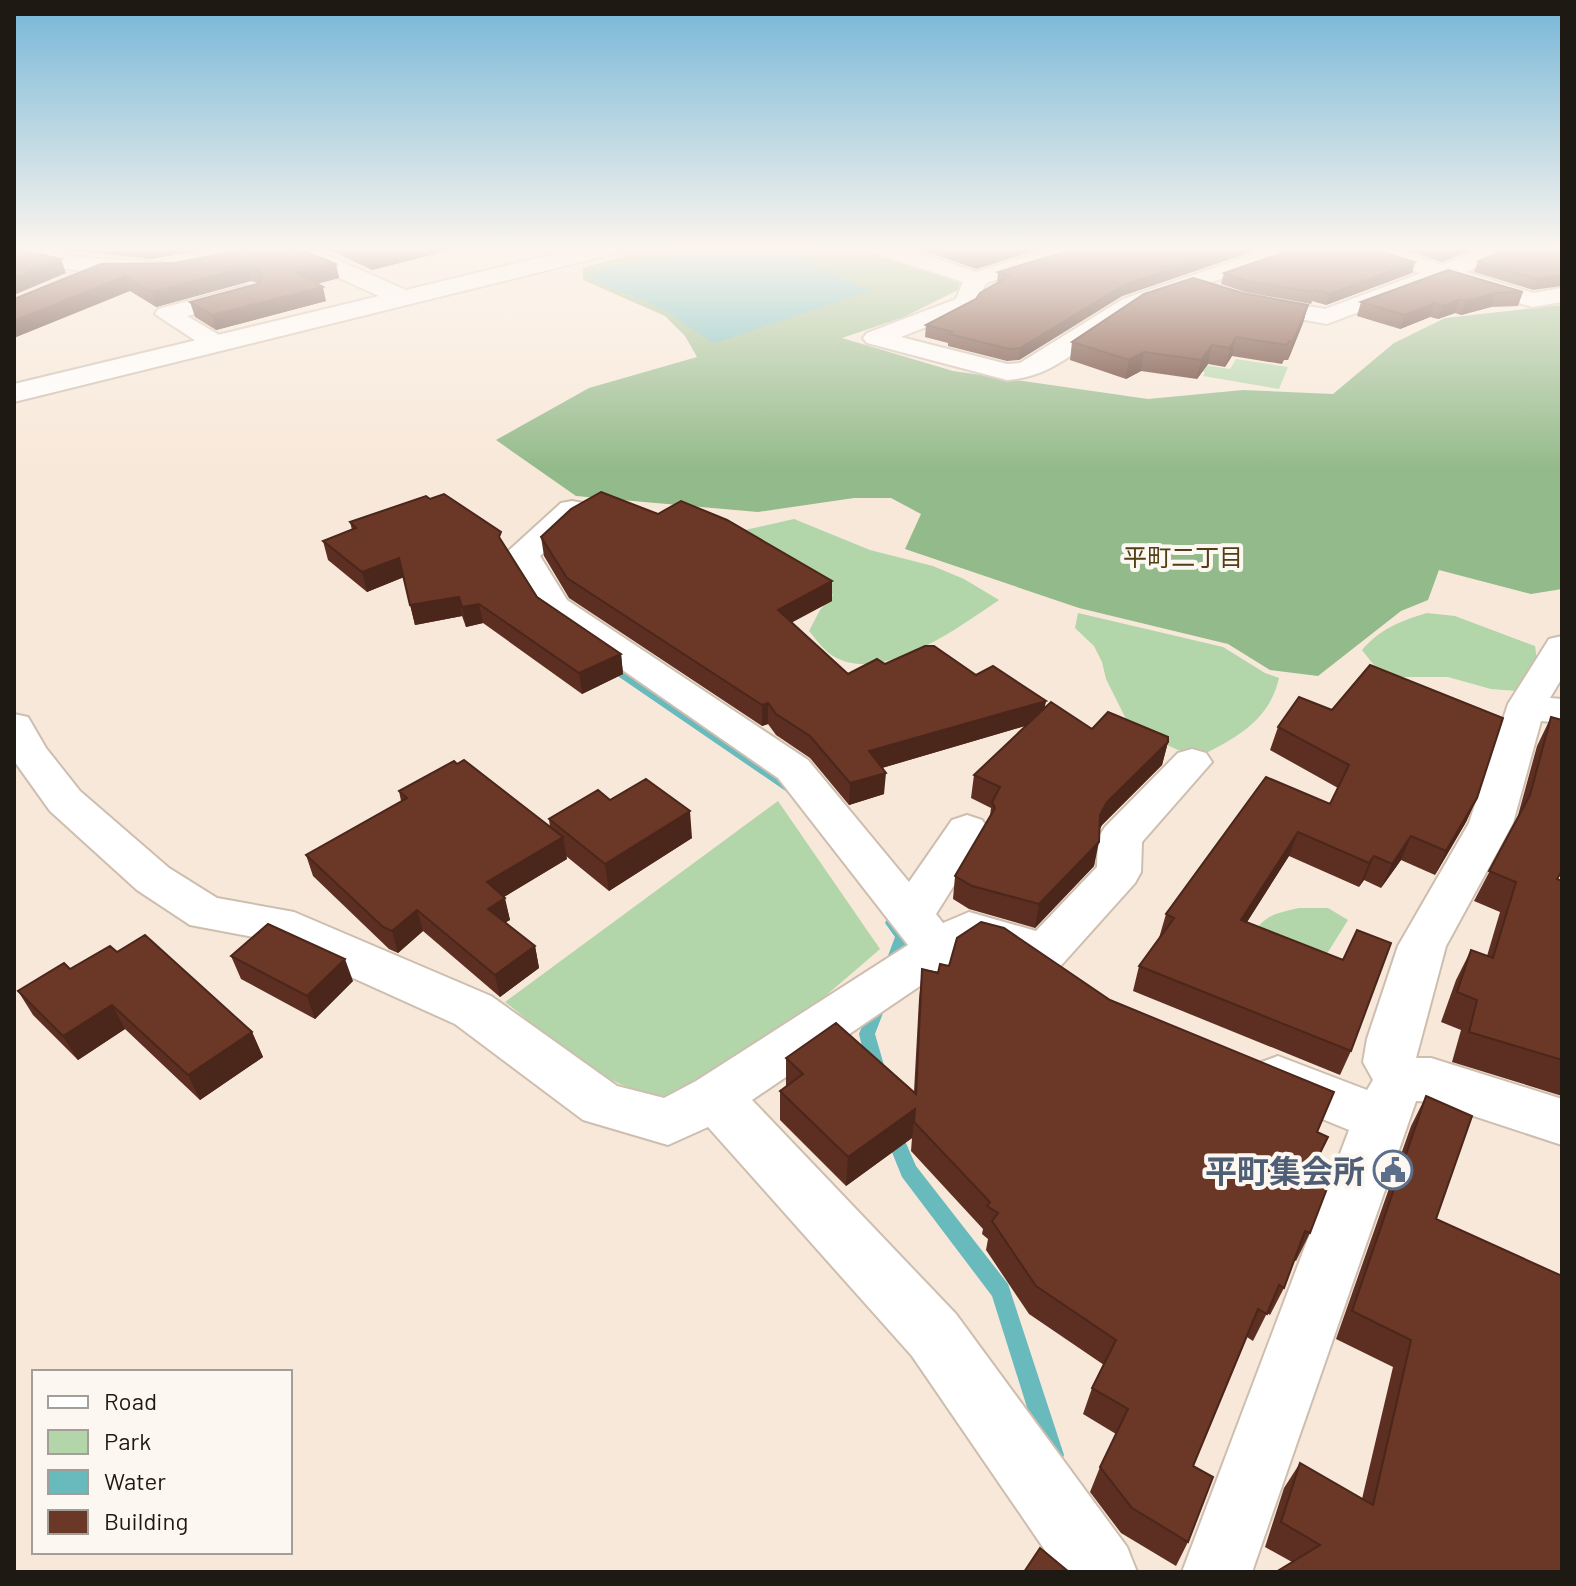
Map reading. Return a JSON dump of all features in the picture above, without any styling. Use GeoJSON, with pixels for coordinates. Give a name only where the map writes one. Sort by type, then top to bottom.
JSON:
{"type":"FeatureCollection","features":[{"type":"Feature","properties":{"kind":"street"},"geometry":{"type":"LineString","coordinates":[[179,321],[217,344]]}},
{"type":"Feature","properties":{"kind":"street"},"geometry":{"type":"LineString","coordinates":[[14,393],[310,321]]}},
{"type":"Feature","properties":{"kind":"street"},"geometry":{"type":"LineString","coordinates":[[920,321],[876,338],[1007,372],[1024,371],[1040,365],[1106,321]]}},
{"type":"Feature","properties":{"kind":"street"},"geometry":{"type":"LineString","coordinates":[[572,510],[522,554],[554,607],[793,769],[925,941]]}},
{"type":"Feature","properties":{"kind":"street"},"geometry":{"type":"LineString","coordinates":[[1217,1572],[1390,1099],[1389,1062],[1393,1039],[1422,946],[1491,823],[1544,710],[1562,647]]}},
{"type":"Feature","properties":{"kind":"street"},"geometry":{"type":"LineString","coordinates":[[14,726],[29,753],[65,801],[153,879],[206,913],[277,924],[473,1010],[602,1104],[668,1122],[715,1097],[845,1012],[925,941],[969,929],[1016,941],[1057,969],[1119,872],[1120,838],[1192,762]]}},
{"type":"Feature","properties":{"kind":"street"},"geometry":{"type":"LineString","coordinates":[[925,941],[967,830]]}},
{"type":"Feature","properties":{"kind":"street"},"geometry":{"type":"LineString","coordinates":[[1236,1061],[1390,1099],[1431,1080],[1562,1122]]}},
{"type":"Feature","properties":{"kind":"street"},"geometry":{"type":"LineString","coordinates":[[715,1097],[934,1335],[1102,1572]]}},
{"type":"Feature","properties":{"kind":"green space"},"geometry":{"type":"Polygon","coordinates":[[[670,321],[892,321],[842,338],[953,371],[1148,399],[1243,390],[1333,394],[1394,343],[1439,321],[1562,321],[1562,589],[1531,594],[1439,570],[1428,600],[1401,611],[1318,676],[1270,670],[1228,644],[1079,608],[905,549],[921,514],[891,498],[854,498],[758,512],[576,496],[496,440],[589,388],[697,357],[685,336],[670,321]]]}},
{"type":"Feature","properties":{"kind":"green space"},"geometry":{"type":"Polygon","coordinates":[[[1236,359],[1288,367],[1279,389],[1203,376],[1205,372],[1182,368],[1185,362],[1230,369],[1236,359]]]}},
{"type":"Feature","properties":{"kind":"green space"},"geometry":{"type":"Polygon","coordinates":[[[794,519],[870,550],[933,566],[964,579],[999,600],[918,650],[871,664],[849,663],[830,654],[809,631],[820,610],[833,595],[800,567],[745,530],[794,519]]]}},
{"type":"Feature","properties":{"kind":"green space"},"geometry":{"type":"Polygon","coordinates":[[[1078,613],[1223,647],[1265,673],[1279,678],[1274,693],[1258,718],[1248,727],[1196,758],[1131,729],[1106,679],[1094,646],[1075,628],[1078,613]]]}},
{"type":"Feature","properties":{"kind":"green space"},"geometry":{"type":"Polygon","coordinates":[[[1427,613],[1455,616],[1535,646],[1537,661],[1517,691],[1491,689],[1448,677],[1399,677],[1377,669],[1362,650],[1391,627],[1427,613]]]}},
{"type":"Feature","properties":{"kind":"green space"},"geometry":{"type":"Polygon","coordinates":[[[778,801],[880,949],[768,1041],[719,1072],[665,1096],[624,1086],[602,1074],[580,1061],[505,1002],[778,801]]]}},
{"type":"Feature","properties":{"kind":"green space"},"geometry":{"type":"Polygon","coordinates":[[[1299,908],[1328,908],[1348,920],[1315,973],[1249,943],[1258,927],[1268,918],[1299,908]]]}},
{"type":"Feature","properties":{"kind":"water"},"geometry":{"type":"Polygon","coordinates":[[[681,321],[780,321],[714,343],[681,321]]]}},
{"type":"Feature","properties":{"kind":"building"},"geometry":{"type":"Polygon","coordinates":[[[934,321],[1065,321],[1020,348],[1009,349],[926,325],[934,321]]]}},
{"type":"Feature","properties":{"kind":"building"},"geometry":{"type":"Polygon","coordinates":[[[1103,321],[1302,321],[1293,342],[1289,341],[1287,345],[1236,337],[1230,348],[1212,345],[1201,360],[1144,352],[1129,360],[1072,342],[1103,321]]]}},
{"type":"Feature","properties":{"kind":"building"},"geometry":{"type":"Polygon","coordinates":[[[601,492],[658,514],[681,501],[727,520],[832,581],[778,610],[848,674],[877,659],[885,664],[925,646],[934,646],[976,675],[993,666],[1046,701],[869,751],[886,773],[850,783],[810,736],[776,714],[768,703],[762,705],[567,578],[541,537],[571,509],[601,492]]]}},
{"type":"Feature","properties":{"kind":"building"},"geometry":{"type":"Polygon","coordinates":[[[444,494],[501,532],[499,537],[537,597],[621,654],[579,673],[479,604],[462,607],[459,597],[410,605],[399,558],[362,572],[323,541],[356,528],[350,522],[426,496],[430,499],[444,494]]]}},
{"type":"Feature","properties":{"kind":"building"},"geometry":{"type":"Polygon","coordinates":[[[1370,665],[1503,718],[1477,798],[1446,851],[1411,836],[1392,864],[1374,856],[1369,863],[1298,832],[1241,920],[1343,960],[1357,930],[1391,943],[1351,1051],[1139,966],[1174,918],[1166,914],[1266,777],[1330,804],[1349,765],[1278,727],[1299,697],[1332,710],[1370,665]]]}},
{"type":"Feature","properties":{"kind":"building"},"geometry":{"type":"Polygon","coordinates":[[[1051,702],[1092,729],[1108,712],[1168,737],[1168,742],[1107,802],[1100,815],[1099,842],[1039,904],[972,886],[955,876],[995,808],[992,802],[1000,787],[974,775],[1051,702]]]}},
{"type":"Feature","properties":{"kind":"building"},"geometry":{"type":"Polygon","coordinates":[[[1551,717],[1562,720],[1562,871],[1557,879],[1562,881],[1562,1060],[1469,1032],[1477,1000],[1457,992],[1471,950],[1493,958],[1516,882],[1489,871],[1530,795],[1551,717]]]}},
{"type":"Feature","properties":{"kind":"building"},"geometry":{"type":"Polygon","coordinates":[[[464,760],[563,837],[487,882],[505,898],[488,909],[535,946],[495,975],[417,910],[392,931],[383,927],[306,855],[407,798],[399,791],[454,761],[457,764],[464,760]]]}},
{"type":"Feature","properties":{"kind":"building"},"geometry":{"type":"Polygon","coordinates":[[[646,779],[690,811],[605,864],[549,819],[598,790],[610,800],[646,779]]]}},
{"type":"Feature","properties":{"kind":"building"},"geometry":{"type":"Polygon","coordinates":[[[981,922],[1004,928],[1110,1000],[1334,1092],[1317,1132],[1328,1137],[1318,1157],[1336,1165],[1310,1233],[1305,1231],[1284,1288],[1279,1285],[1267,1314],[1258,1309],[1193,1466],[1213,1477],[1188,1542],[1132,1508],[1100,1467],[1128,1409],[1092,1388],[1116,1340],[1036,1286],[992,1221],[998,1213],[987,1206],[990,1202],[914,1122],[915,1109],[848,1157],[780,1091],[803,1074],[786,1058],[836,1023],[916,1094],[922,969],[938,973],[940,964],[949,966],[957,938],[981,922]]]}},
{"type":"Feature","properties":{"kind":"building"},"geometry":{"type":"Polygon","coordinates":[[[268,924],[345,959],[307,996],[231,956],[268,924]]]}},
{"type":"Feature","properties":{"kind":"building"},"geometry":{"type":"Polygon","coordinates":[[[145,935],[252,1032],[188,1075],[112,1005],[63,1036],[18,991],[64,963],[70,969],[110,946],[117,952],[145,935]]]}},
{"type":"Feature","properties":{"kind":"building"},"geometry":{"type":"Polygon","coordinates":[[[1426,1096],[1472,1116],[1436,1219],[1562,1276],[1562,1572],[1276,1572],[1320,1545],[1281,1522],[1300,1463],[1373,1505],[1411,1340],[1352,1311],[1426,1096]]]}},
{"type":"Feature","properties":{"kind":"building"},"geometry":{"type":"Polygon","coordinates":[[[1040,1548],[1069,1572],[1024,1572],[1040,1548]]]}},
{"type":"Feature","properties":{"kind":"waterway"},"geometry":{"type":"LineString","coordinates":[[607,663],[795,791]]}},
{"type":"Feature","properties":{"kind":"waterway"},"geometry":{"type":"LineString","coordinates":[[891,969],[903,936],[893,923]]}},
{"type":"Feature","properties":{"kind":"waterway"},"geometry":{"type":"LineString","coordinates":[[877,1072],[867,1034],[880,1000]]}},
{"type":"Feature","properties":{"kind":"waterway"},"geometry":{"type":"LineString","coordinates":[[892,1130],[909,1171],[1001,1291],[1053,1455]]}},
{"type":"Feature","properties":{"kind":"place","name":"平町集会所"},"geometry":{"type":"Point","coordinates":[1393,1170]}},
{"type":"Feature","properties":{"kind":"district","name":"平町二丁目"},"geometry":{"type":"Point","coordinates":[1183,556]}}]}
